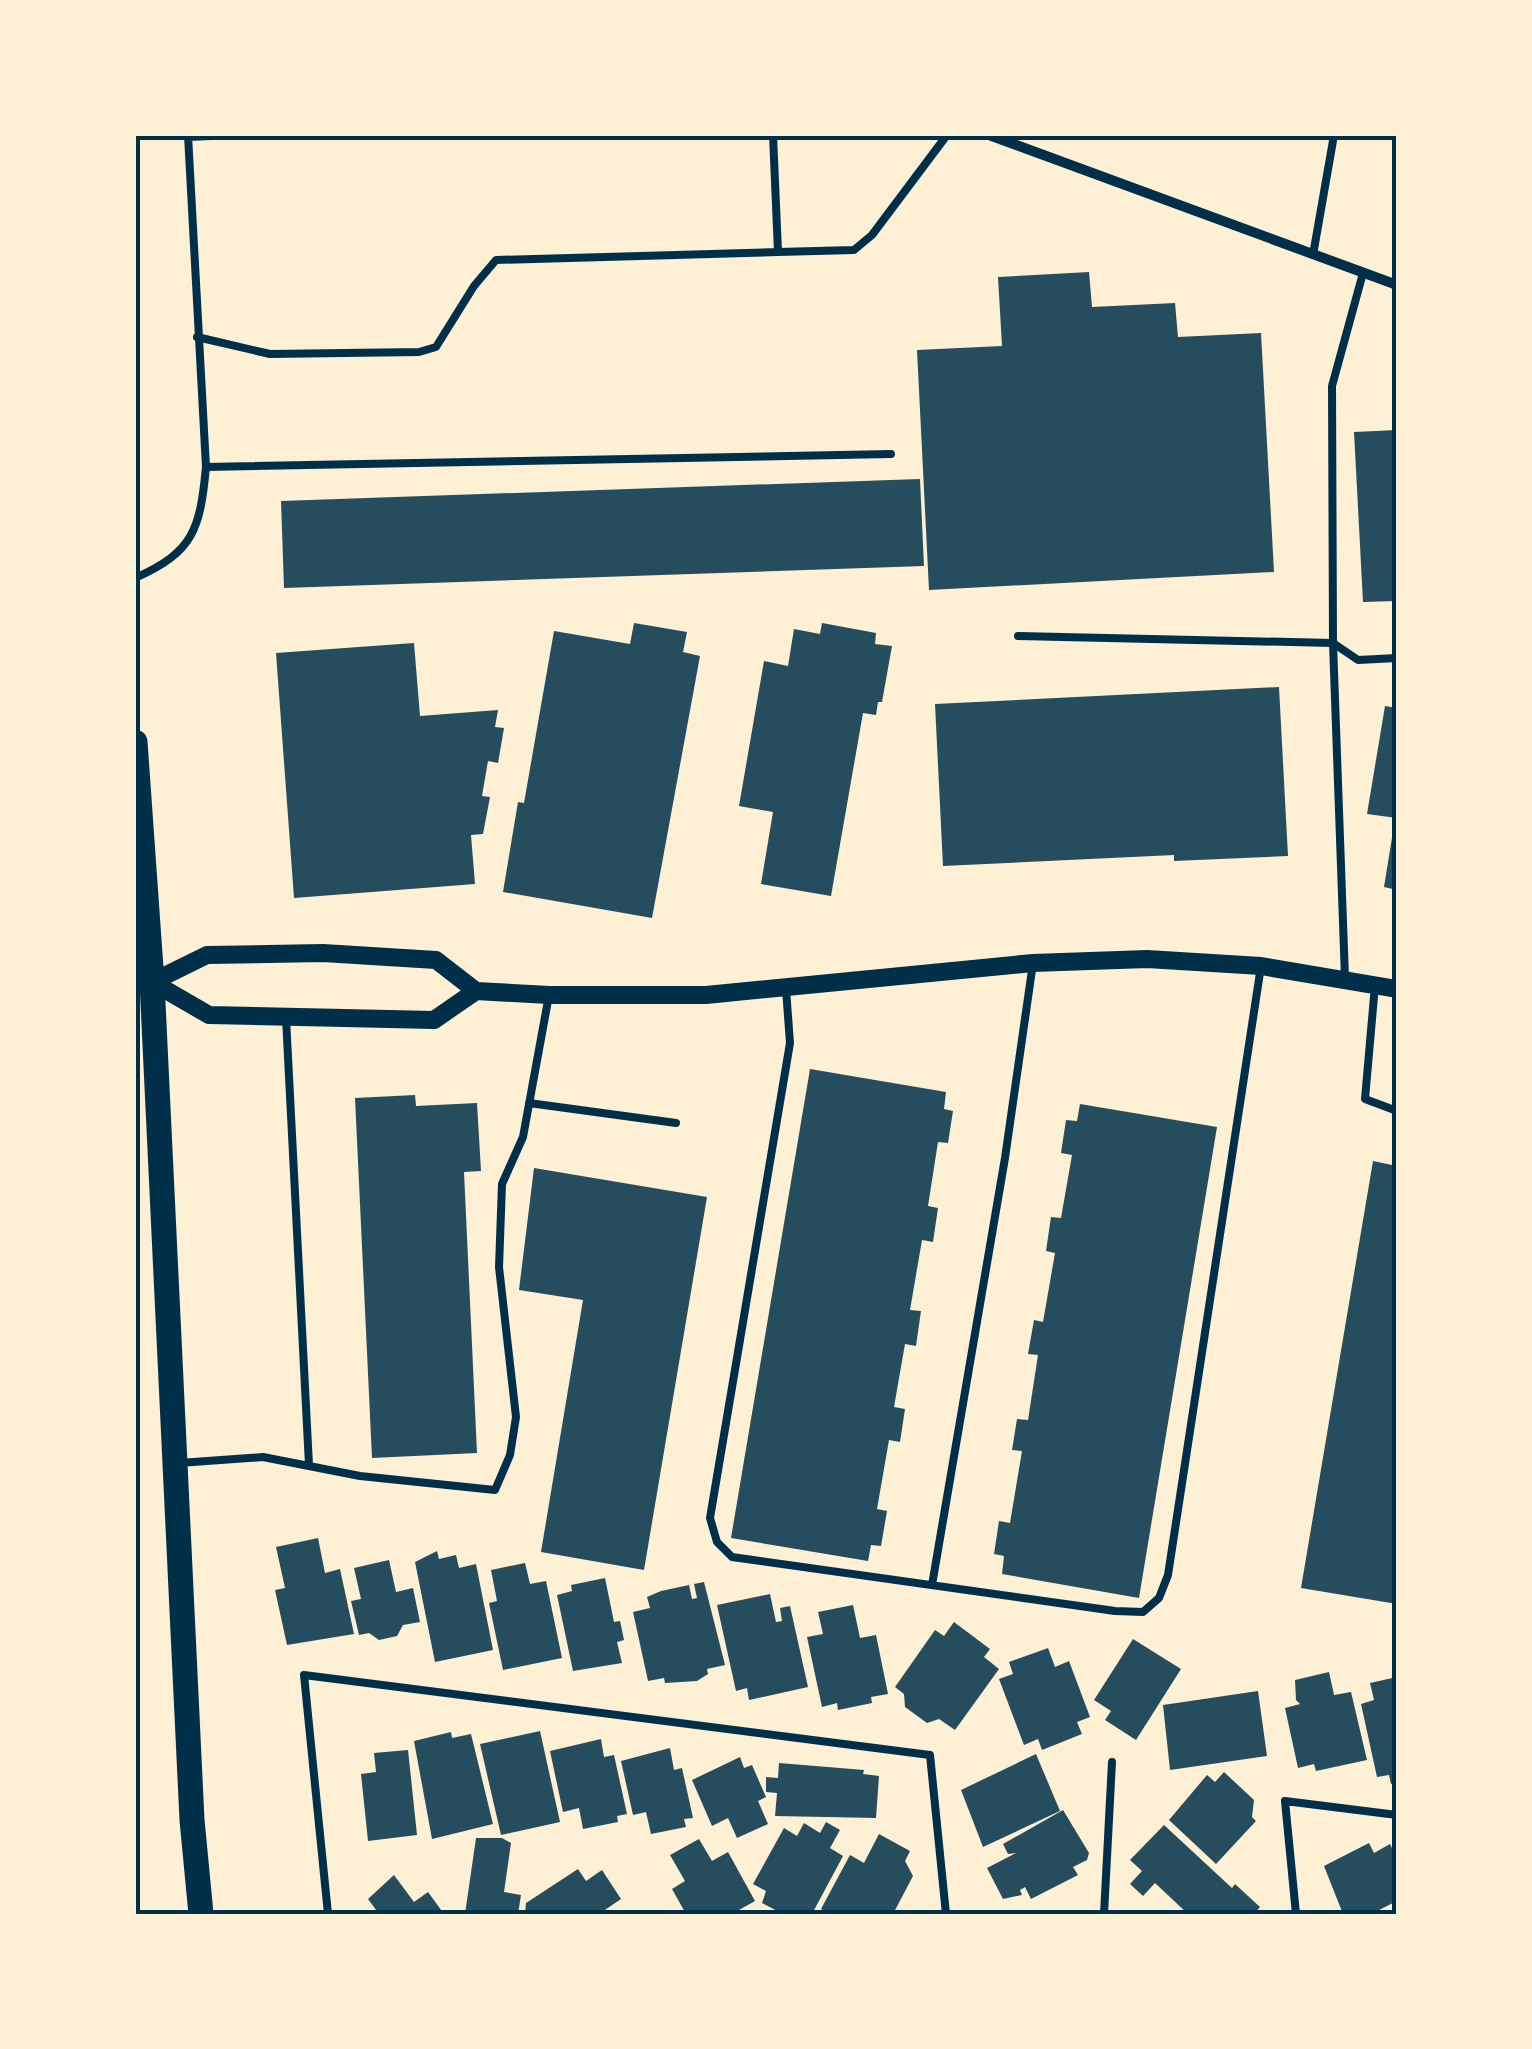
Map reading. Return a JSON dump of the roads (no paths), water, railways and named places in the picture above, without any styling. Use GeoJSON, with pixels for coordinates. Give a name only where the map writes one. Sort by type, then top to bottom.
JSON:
{"type":"FeatureCollection","features":[{"type":"Feature","properties":{"kind":"main road"},"geometry":{"type":"LineString","coordinates":[[135,742],[144,982],[192,1820],[201,1914]]}},
{"type":"Feature","properties":{"kind":"street"},"geometry":{"type":"LineString","coordinates":[[989,135],[1397,285]]}},
{"type":"Feature","properties":{"kind":"street"},"geometry":{"type":"LineString","coordinates":[[144,982],[207,955],[323,953],[436,960],[476,991],[549,995],[648,997],[786,990],[1033,963],[1175,960],[1262,966],[1397,989]]}},
{"type":"Feature","properties":{"kind":"street"},"geometry":{"type":"LineString","coordinates":[[144,982],[208,1015],[434,1020],[476,991]]}},
{"type":"Feature","properties":{"kind":"lane"},"geometry":{"type":"LineString","coordinates":[[135,578],[182,553],[202,509],[206,467],[188,136],[234,135]]}},
{"type":"Feature","properties":{"kind":"lane"},"geometry":{"type":"LineString","coordinates":[[773,135],[778,252]]}},
{"type":"Feature","properties":{"kind":"lane"},"geometry":{"type":"LineString","coordinates":[[197,337],[270,354],[419,352],[436,347],[474,286],[496,260],[854,250],[872,236],[947,135]]}},
{"type":"Feature","properties":{"kind":"lane"},"geometry":{"type":"LineString","coordinates":[[1312,254],[1334,135]]}},
{"type":"Feature","properties":{"kind":"lane"},"geometry":{"type":"LineString","coordinates":[[1345,981],[1333,643],[1332,386],[1363,272]]}},
{"type":"Feature","properties":{"kind":"lane"},"geometry":{"type":"LineString","coordinates":[[206,467],[891,454]]}},
{"type":"Feature","properties":{"kind":"lane"},"geometry":{"type":"LineString","coordinates":[[1018,636],[1333,643],[1358,660],[1397,658]]}},
{"type":"Feature","properties":{"kind":"lane"},"geometry":{"type":"LineString","coordinates":[[932,1585],[1006,1158],[1033,963]]}},
{"type":"Feature","properties":{"kind":"lane"},"geometry":{"type":"LineString","coordinates":[[786,990],[790,1044],[710,1518],[717,1542],[732,1557],[1115,1612],[1143,1612],[1158,1598],[1168,1575],[1262,966]]}},
{"type":"Feature","properties":{"kind":"lane"},"geometry":{"type":"LineString","coordinates":[[1374,986],[1365,1100],[1397,1110]]}},
{"type":"Feature","properties":{"kind":"lane"},"geometry":{"type":"LineString","coordinates":[[174,1463],[263,1458],[360,1476],[495,1490],[502,1480],[516,1417],[499,1266],[502,1184],[523,1137],[549,995]]}},
{"type":"Feature","properties":{"kind":"lane"},"geometry":{"type":"LineString","coordinates":[[286,1014],[309,1465]]}},
{"type":"Feature","properties":{"kind":"lane"},"geometry":{"type":"LineString","coordinates":[[529,1102],[676,1123]]}},
{"type":"Feature","properties":{"kind":"lane"},"geometry":{"type":"LineString","coordinates":[[328,1914],[304,1676],[930,1755],[946,1914]]}},
{"type":"Feature","properties":{"kind":"lane"},"geometry":{"type":"LineString","coordinates":[[1104,1914],[1112,1762]]}},
{"type":"Feature","properties":{"kind":"lane"},"geometry":{"type":"LineString","coordinates":[[1296,1914],[1285,1801],[1397,1814]]}}]}
